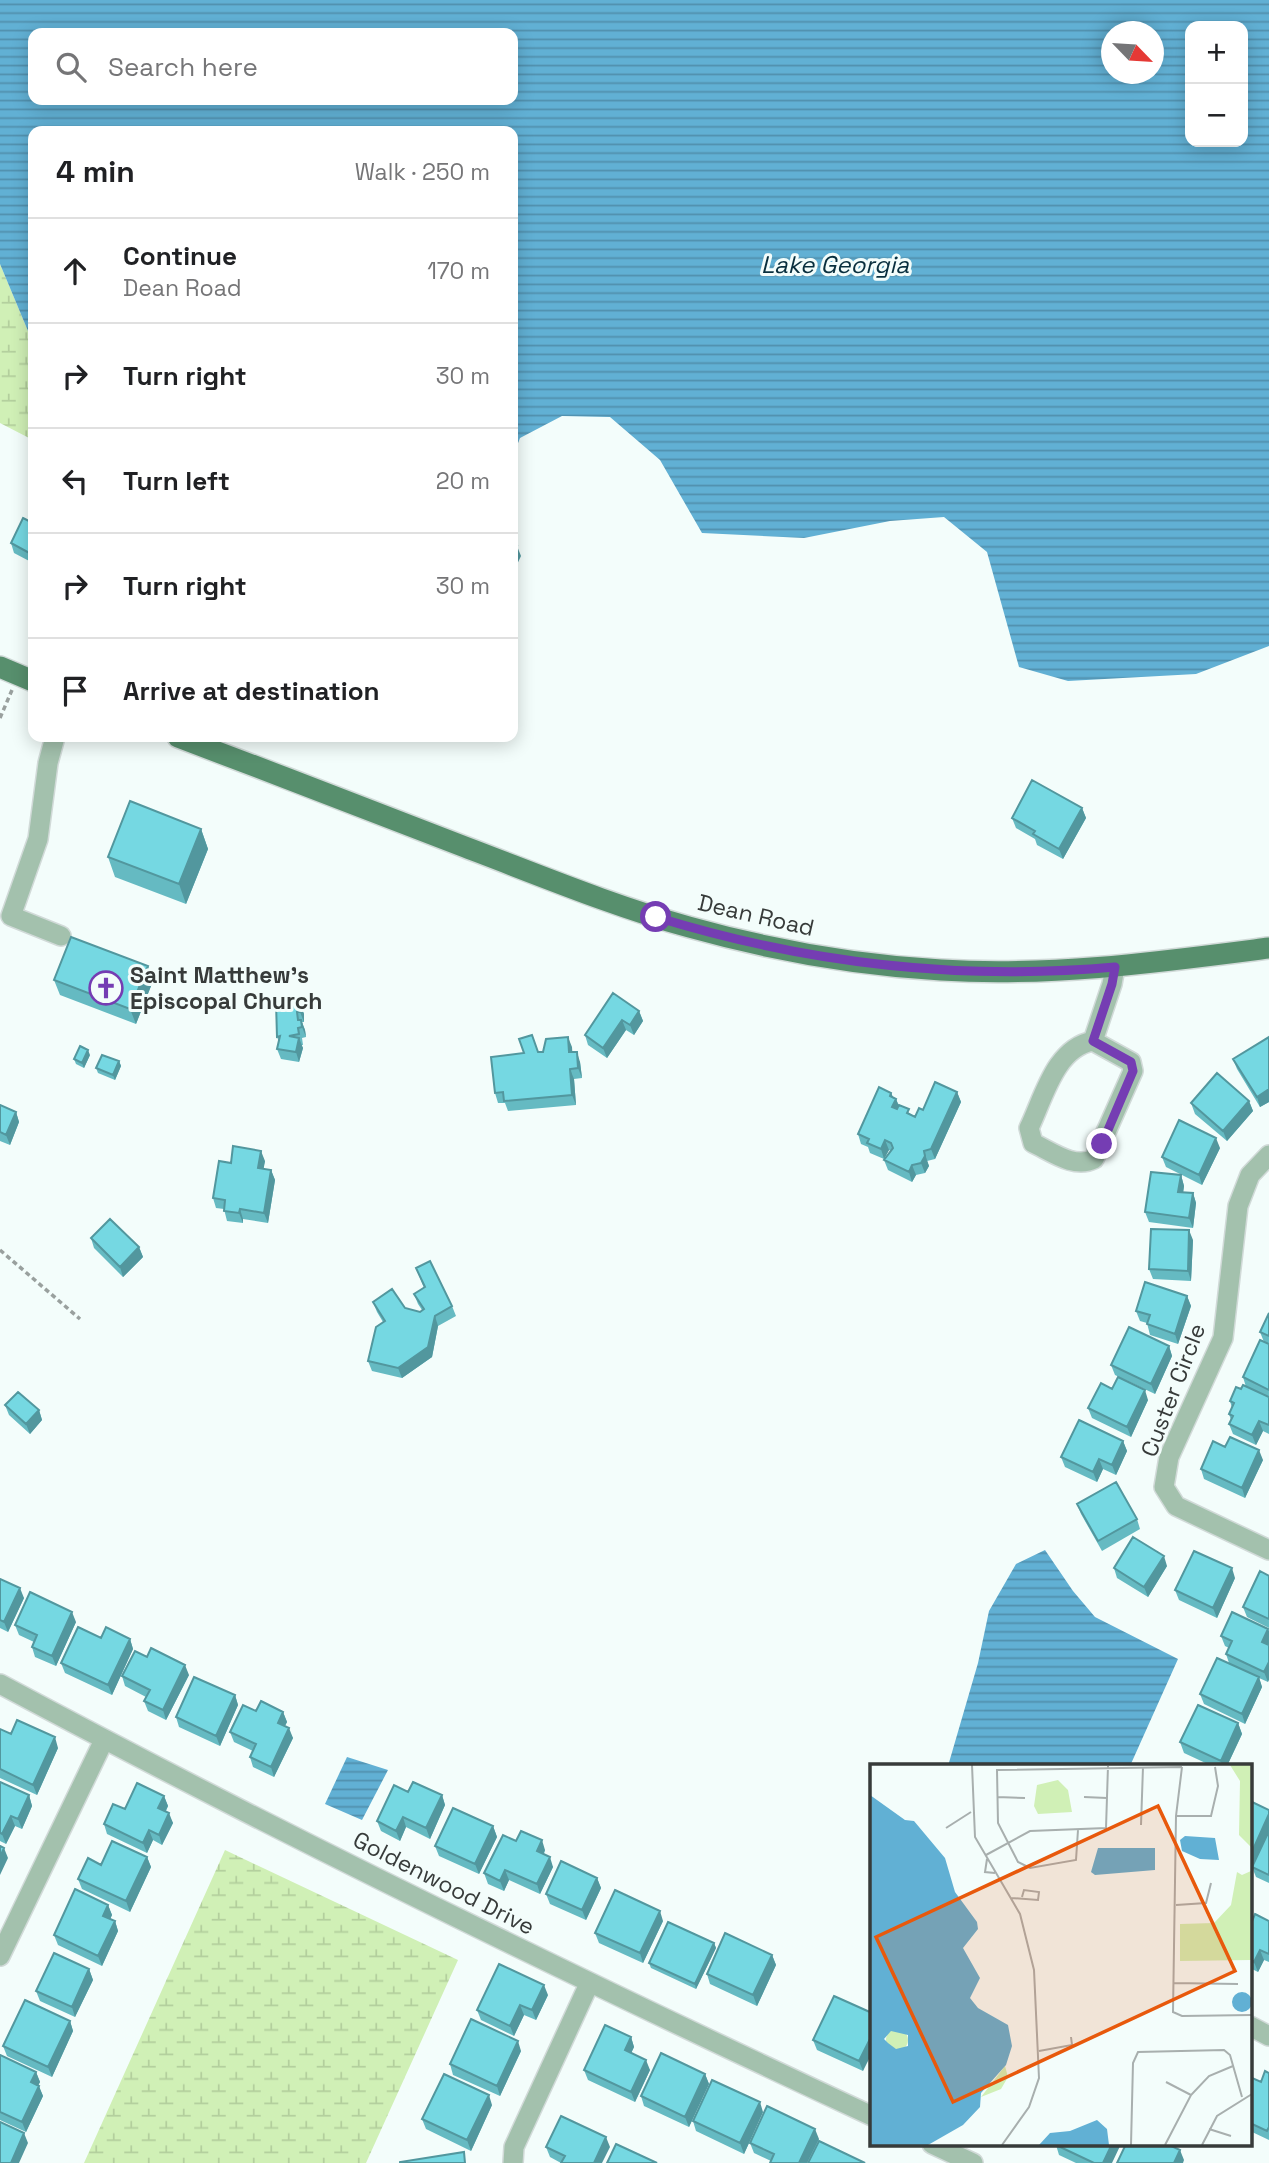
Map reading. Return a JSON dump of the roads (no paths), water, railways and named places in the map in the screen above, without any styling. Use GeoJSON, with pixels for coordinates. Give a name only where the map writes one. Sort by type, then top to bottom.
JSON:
{"type":"FeatureCollection","features":[{"type":"Feature","properties":{"kind":"main road","name":"Dean Road"},"geometry":{"type":"LineString","coordinates":[[191,742],[600,898],[690,928],[739,940],[852,961],[942,970],[1038,972],[1115,967],[1269,948]]}},
{"type":"Feature","properties":{"kind":"street"},"geometry":{"type":"LineString","coordinates":[[54,742],[48,763],[38,839],[12,916],[61,936]]}},
{"type":"Feature","properties":{"kind":"street"},"geometry":{"type":"LineString","coordinates":[[1093,1041],[1115,967]]}},
{"type":"Feature","properties":{"kind":"street"},"geometry":{"type":"LineString","coordinates":[[1093,1041],[1131,1062],[1133,1071],[1094,1159],[1086,1163],[1074,1162],[1033,1143],[1029,1128],[1061,1060],[1081,1043],[1093,1041]]}},
{"type":"Feature","properties":{"kind":"street","name":"Custer Circle"},"geometry":{"type":"LineString","coordinates":[[1269,1155],[1250,1175],[1238,1206],[1223,1338],[1169,1457],[1164,1487],[1176,1506],[1269,1550]]}},
{"type":"Feature","properties":{"kind":"street","name":"Goldenwood Drive"},"geometry":{"type":"LineString","coordinates":[[0,1684],[104,1740],[589,1984],[870,2115]]}},
{"type":"Feature","properties":{"kind":"street"},"geometry":{"type":"LineString","coordinates":[[0,1956],[104,1740]]}},
{"type":"Feature","properties":{"kind":"street"},"geometry":{"type":"LineString","coordinates":[[513,2163],[514,2147],[589,1984]]}},
{"type":"Feature","properties":{"kind":"street"},"geometry":{"type":"LineString","coordinates":[[1252,2027],[1269,2036]]}},
{"type":"Feature","properties":{"kind":"street"},"geometry":{"type":"LineString","coordinates":[[936,2146],[973,2163]]}},
{"type":"Feature","properties":{"kind":"water","name":"Lake Georgia"},"geometry":{"type":"Polygon","coordinates":[[[0,0],[1269,0],[1269,646],[1196,674],[1068,681],[1019,667],[987,552],[944,517],[890,521],[804,538],[702,533],[660,460],[610,417],[562,416],[520,438],[518,443],[518,126],[28,126],[28,331],[0,264],[0,0]]]}},
{"type":"Feature","properties":{"kind":"water"},"geometry":{"type":"Polygon","coordinates":[[[1045,1550],[1095,1617],[1178,1659],[1131,1764],[949,1764],[978,1663],[989,1611],[1016,1564],[1045,1550]]]}},
{"type":"Feature","properties":{"kind":"water"},"geometry":{"type":"Polygon","coordinates":[[[347,1757],[388,1770],[362,1820],[325,1804],[347,1757]]]}},
{"type":"Feature","properties":{"kind":"place","name":"Saint Matthew's Episcopal Church"},"geometry":{"type":"Point","coordinates":[106,988]}}]}
